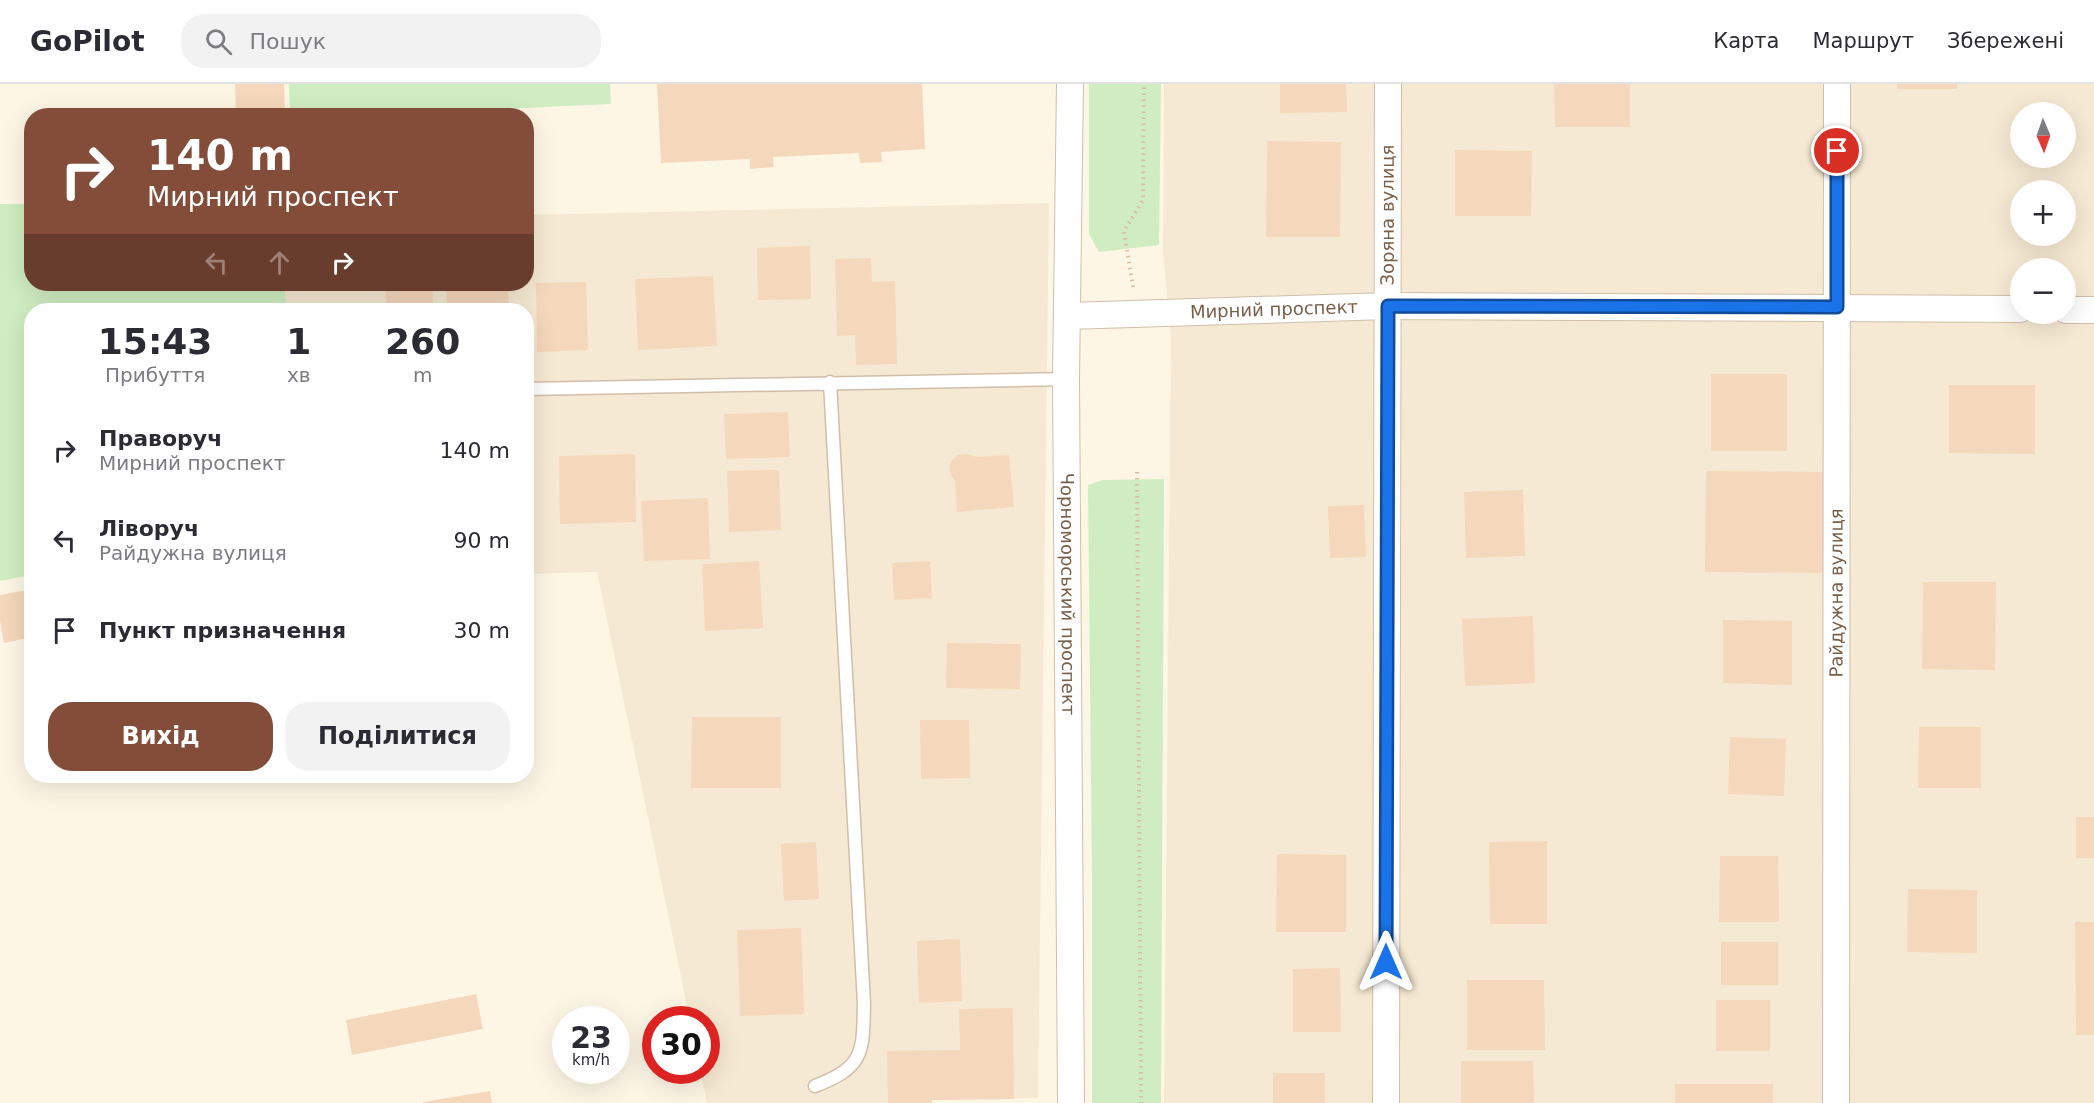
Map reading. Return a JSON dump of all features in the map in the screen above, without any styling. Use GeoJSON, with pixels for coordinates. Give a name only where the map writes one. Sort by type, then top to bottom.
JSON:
{"type":"FeatureCollection","features":[{"type":"Feature","properties":{"kind":"street","name":"Чорноморський проспект"},"geometry":{"type":"LineString","coordinates":[[1070,84],[1066,379],[1071,1103]]}},
{"type":"Feature","properties":{"kind":"street","name":"Зоряна вулиця"},"geometry":{"type":"LineString","coordinates":[[1386,1103],[1389,84]]}},
{"type":"Feature","properties":{"kind":"street","name":"Райдужна вулиця"},"geometry":{"type":"LineString","coordinates":[[1836,1103],[1838,84]]}},
{"type":"Feature","properties":{"kind":"street","name":"Мирний проспект"},"geometry":{"type":"LineString","coordinates":[[1068,316],[1388,306],[2010,309]]}},
{"type":"Feature","properties":{"kind":"street"},"geometry":{"type":"LineString","coordinates":[[2076,310],[2094,310]]}},
{"type":"Feature","properties":{"kind":"lane"},"geometry":{"type":"LineString","coordinates":[[534,389],[1066,379]]}},
{"type":"Feature","properties":{"kind":"lane"},"geometry":{"type":"LineString","coordinates":[[815,1086],[839,1076],[854,1064],[861,1048],[864,1004],[830,382]]}},
{"type":"Feature","properties":{"kind":"path"},"geometry":{"type":"LineString","coordinates":[[1136,314],[1124,231],[1143,200],[1144,84]]}},
{"type":"Feature","properties":{"kind":"path"},"geometry":{"type":"LineString","coordinates":[[1137,472],[1142,1103]]}},
{"type":"Feature","properties":{"kind":"shaded area"},"geometry":{"type":"Polygon","coordinates":[[[1164,84],[2094,84],[2094,1103],[1164,1103],[1171,339],[1163,251],[1164,84]]]}},
{"type":"Feature","properties":{"kind":"shaded area"},"geometry":{"type":"Polygon","coordinates":[[[1049,203],[1038,1098],[932,1100],[932,1103],[707,1103],[703,1084],[720,1084],[720,1006],[687,1006],[597,572],[534,574],[534,303],[286,303],[285,291],[534,291],[534,215],[1049,203]]]}},
{"type":"Feature","properties":{"kind":"green space"},"geometry":{"type":"Polygon","coordinates":[[[289,84],[610,84],[611,104],[522,108],[290,108],[289,84]]]}},
{"type":"Feature","properties":{"kind":"green space"},"geometry":{"type":"Polygon","coordinates":[[[1089,84],[1161,84],[1159,245],[1099,252],[1089,234],[1089,84]]]}},
{"type":"Feature","properties":{"kind":"green space"},"geometry":{"type":"Polygon","coordinates":[[[0,204],[24,204],[24,291],[285,291],[286,303],[24,303],[24,576],[0,581],[0,204]]]}},
{"type":"Feature","properties":{"kind":"green space"},"geometry":{"type":"Polygon","coordinates":[[[1164,479],[1161,1103],[1092,1103],[1088,485],[1103,480],[1164,479]]]}},
{"type":"Feature","properties":{"kind":"building"},"geometry":{"type":"Polygon","coordinates":[[[235,84],[284,84],[285,108],[236,108],[235,84]]]}},
{"type":"Feature","properties":{"kind":"building"},"geometry":{"type":"Polygon","coordinates":[[[657,84],[922,84],[925,149],[881,152],[882,162],[860,163],[859,153],[773,157],[774,167],[750,169],[750,159],[661,163],[657,84]]]}},
{"type":"Feature","properties":{"kind":"building"},"geometry":{"type":"Polygon","coordinates":[[[1280,84],[1346,84],[1347,112],[1280,113],[1280,84]]]}},
{"type":"Feature","properties":{"kind":"building"},"geometry":{"type":"Polygon","coordinates":[[[1554,84],[1630,84],[1630,127],[1555,127],[1554,84]]]}},
{"type":"Feature","properties":{"kind":"building"},"geometry":{"type":"Polygon","coordinates":[[[1897,84],[1957,84],[1957,89],[1897,89],[1897,84]]]}},
{"type":"Feature","properties":{"kind":"building"},"geometry":{"type":"Polygon","coordinates":[[[1267,141],[1341,142],[1340,237],[1266,237],[1267,141]]]}},
{"type":"Feature","properties":{"kind":"building"},"geometry":{"type":"Polygon","coordinates":[[[1455,150],[1532,151],[1531,216],[1455,216],[1455,150]]]}},
{"type":"Feature","properties":{"kind":"building"},"geometry":{"type":"Polygon","coordinates":[[[810,246],[811,299],[758,300],[757,248],[810,246]]]}},
{"type":"Feature","properties":{"kind":"building"},"geometry":{"type":"Polygon","coordinates":[[[871,258],[872,282],[895,281],[897,364],[856,365],[855,335],[837,336],[835,259],[871,258]]]}},
{"type":"Feature","properties":{"kind":"building"},"geometry":{"type":"Polygon","coordinates":[[[713,276],[717,346],[638,350],[635,279],[713,276]]]}},
{"type":"Feature","properties":{"kind":"building"},"geometry":{"type":"Polygon","coordinates":[[[586,282],[588,350],[537,352],[536,283],[586,282]]]}},
{"type":"Feature","properties":{"kind":"building"},"geometry":{"type":"Polygon","coordinates":[[[385,291],[432,291],[433,303],[386,303],[385,291]]]}},
{"type":"Feature","properties":{"kind":"building"},"geometry":{"type":"Polygon","coordinates":[[[446,291],[508,291],[509,303],[447,303],[446,291]]]}},
{"type":"Feature","properties":{"kind":"building"},"geometry":{"type":"Polygon","coordinates":[[[1711,374],[1787,374],[1787,451],[1711,451],[1711,374]]]}},
{"type":"Feature","properties":{"kind":"building"},"geometry":{"type":"Polygon","coordinates":[[[1949,385],[2035,385],[2035,454],[1949,453],[1949,385]]]}},
{"type":"Feature","properties":{"kind":"building"},"geometry":{"type":"Polygon","coordinates":[[[788,412],[790,457],[726,459],[724,414],[788,412]]]}},
{"type":"Feature","properties":{"kind":"building"},"geometry":{"type":"Polygon","coordinates":[[[635,454],[636,522],[560,524],[559,456],[635,454]]]}},
{"type":"Feature","properties":{"kind":"building"},"geometry":{"type":"Polygon","coordinates":[[[968,454],[976,457],[1009,455],[1014,507],[957,512],[955,481],[951,476],[949,466],[958,455],[968,454]]]}},
{"type":"Feature","properties":{"kind":"building"},"geometry":{"type":"Polygon","coordinates":[[[779,470],[781,530],[729,532],[727,471],[779,470]]]}},
{"type":"Feature","properties":{"kind":"building"},"geometry":{"type":"Polygon","coordinates":[[[1706,471],[1824,472],[1823,573],[1705,572],[1706,471]]]}},
{"type":"Feature","properties":{"kind":"building"},"geometry":{"type":"Polygon","coordinates":[[[1523,490],[1525,556],[1466,558],[1464,492],[1523,490]]]}},
{"type":"Feature","properties":{"kind":"building"},"geometry":{"type":"Polygon","coordinates":[[[708,498],[710,559],[644,561],[641,501],[708,498]]]}},
{"type":"Feature","properties":{"kind":"building"},"geometry":{"type":"Polygon","coordinates":[[[1364,505],[1366,557],[1330,558],[1328,506],[1364,505]]]}},
{"type":"Feature","properties":{"kind":"building"},"geometry":{"type":"Polygon","coordinates":[[[759,561],[763,628],[705,631],[702,564],[759,561]]]}},
{"type":"Feature","properties":{"kind":"building"},"geometry":{"type":"Polygon","coordinates":[[[930,561],[932,598],[894,600],[892,563],[930,561]]]}},
{"type":"Feature","properties":{"kind":"building"},"geometry":{"type":"Polygon","coordinates":[[[1923,582],[1996,582],[1995,670],[1922,669],[1923,582]]]}},
{"type":"Feature","properties":{"kind":"building"},"geometry":{"type":"Polygon","coordinates":[[[24,590],[24,639],[4,643],[0,621],[0,595],[24,590]]]}},
{"type":"Feature","properties":{"kind":"building"},"geometry":{"type":"Polygon","coordinates":[[[1533,616],[1535,683],[1465,686],[1462,619],[1533,616]]]}},
{"type":"Feature","properties":{"kind":"building"},"geometry":{"type":"Polygon","coordinates":[[[1723,620],[1792,621],[1792,685],[1723,683],[1723,620]]]}},
{"type":"Feature","properties":{"kind":"building"},"geometry":{"type":"Polygon","coordinates":[[[947,643],[1021,644],[1020,689],[946,688],[947,643]]]}},
{"type":"Feature","properties":{"kind":"building"},"geometry":{"type":"Polygon","coordinates":[[[692,717],[781,717],[781,788],[691,788],[692,717]]]}},
{"type":"Feature","properties":{"kind":"building"},"geometry":{"type":"Polygon","coordinates":[[[920,720],[969,720],[970,778],[921,779],[920,720]]]}},
{"type":"Feature","properties":{"kind":"building"},"geometry":{"type":"Polygon","coordinates":[[[1919,727],[1981,727],[1981,788],[1918,788],[1919,727]]]}},
{"type":"Feature","properties":{"kind":"building"},"geometry":{"type":"Polygon","coordinates":[[[1730,737],[1786,739],[1784,796],[1728,794],[1730,737]]]}},
{"type":"Feature","properties":{"kind":"building"},"geometry":{"type":"Polygon","coordinates":[[[2076,817],[2094,817],[2094,858],[2076,858],[2076,817]]]}},
{"type":"Feature","properties":{"kind":"building"},"geometry":{"type":"Polygon","coordinates":[[[1547,841],[1547,924],[1490,924],[1489,842],[1547,841]]]}},
{"type":"Feature","properties":{"kind":"building"},"geometry":{"type":"Polygon","coordinates":[[[816,842],[819,899],[784,901],[781,844],[816,842]]]}},
{"type":"Feature","properties":{"kind":"building"},"geometry":{"type":"Polygon","coordinates":[[[1277,854],[1346,855],[1346,932],[1276,932],[1277,854]]]}},
{"type":"Feature","properties":{"kind":"building"},"geometry":{"type":"Polygon","coordinates":[[[1720,856],[1778,856],[1779,922],[1719,922],[1720,856]]]}},
{"type":"Feature","properties":{"kind":"building"},"geometry":{"type":"Polygon","coordinates":[[[1908,889],[1977,890],[1977,953],[1907,952],[1908,889]]]}},
{"type":"Feature","properties":{"kind":"building"},"geometry":{"type":"Polygon","coordinates":[[[2075,922],[2094,922],[2094,1035],[2076,1035],[2075,922]]]}},
{"type":"Feature","properties":{"kind":"building"},"geometry":{"type":"Polygon","coordinates":[[[801,928],[804,1014],[740,1016],[737,930],[801,928]]]}},
{"type":"Feature","properties":{"kind":"building"},"geometry":{"type":"Polygon","coordinates":[[[960,939],[962,1001],[919,1003],[917,941],[960,939]]]}},
{"type":"Feature","properties":{"kind":"building"},"geometry":{"type":"Polygon","coordinates":[[[1721,942],[1778,942],[1778,985],[1721,985],[1721,942]]]}},
{"type":"Feature","properties":{"kind":"building"},"geometry":{"type":"Polygon","coordinates":[[[1340,968],[1341,1032],[1293,1032],[1293,969],[1340,968]]]}},
{"type":"Feature","properties":{"kind":"building"},"geometry":{"type":"Polygon","coordinates":[[[1467,980],[1544,980],[1545,1050],[1467,1050],[1467,980]]]}},
{"type":"Feature","properties":{"kind":"building"},"geometry":{"type":"Polygon","coordinates":[[[476,994],[483,1029],[352,1055],[346,1020],[476,994]]]}},
{"type":"Feature","properties":{"kind":"building"},"geometry":{"type":"Polygon","coordinates":[[[1716,1000],[1770,1000],[1770,1051],[1716,1051],[1716,1000]]]}},
{"type":"Feature","properties":{"kind":"building"},"geometry":{"type":"Polygon","coordinates":[[[1013,1008],[1014,1099],[888,1103],[887,1051],[960,1050],[959,1009],[1013,1008]]]}},
{"type":"Feature","properties":{"kind":"building"},"geometry":{"type":"Polygon","coordinates":[[[1461,1061],[1533,1061],[1534,1103],[1461,1103],[1461,1061]]]}},
{"type":"Feature","properties":{"kind":"building"},"geometry":{"type":"Polygon","coordinates":[[[1273,1073],[1325,1073],[1325,1103],[1273,1103],[1273,1073]]]}},
{"type":"Feature","properties":{"kind":"building"},"geometry":{"type":"Polygon","coordinates":[[[1675,1084],[1773,1084],[1773,1103],[1675,1103],[1675,1084]]]}},
{"type":"Feature","properties":{"kind":"building"},"geometry":{"type":"Polygon","coordinates":[[[490,1091],[492,1103],[423,1103],[423,1102],[490,1091]]]}},
{"type":"Feature","properties":{"kind":"route"},"geometry":{"type":"LineString","coordinates":[[1386,962],[1388,306],[1837,307],[1837,151]]}}]}
